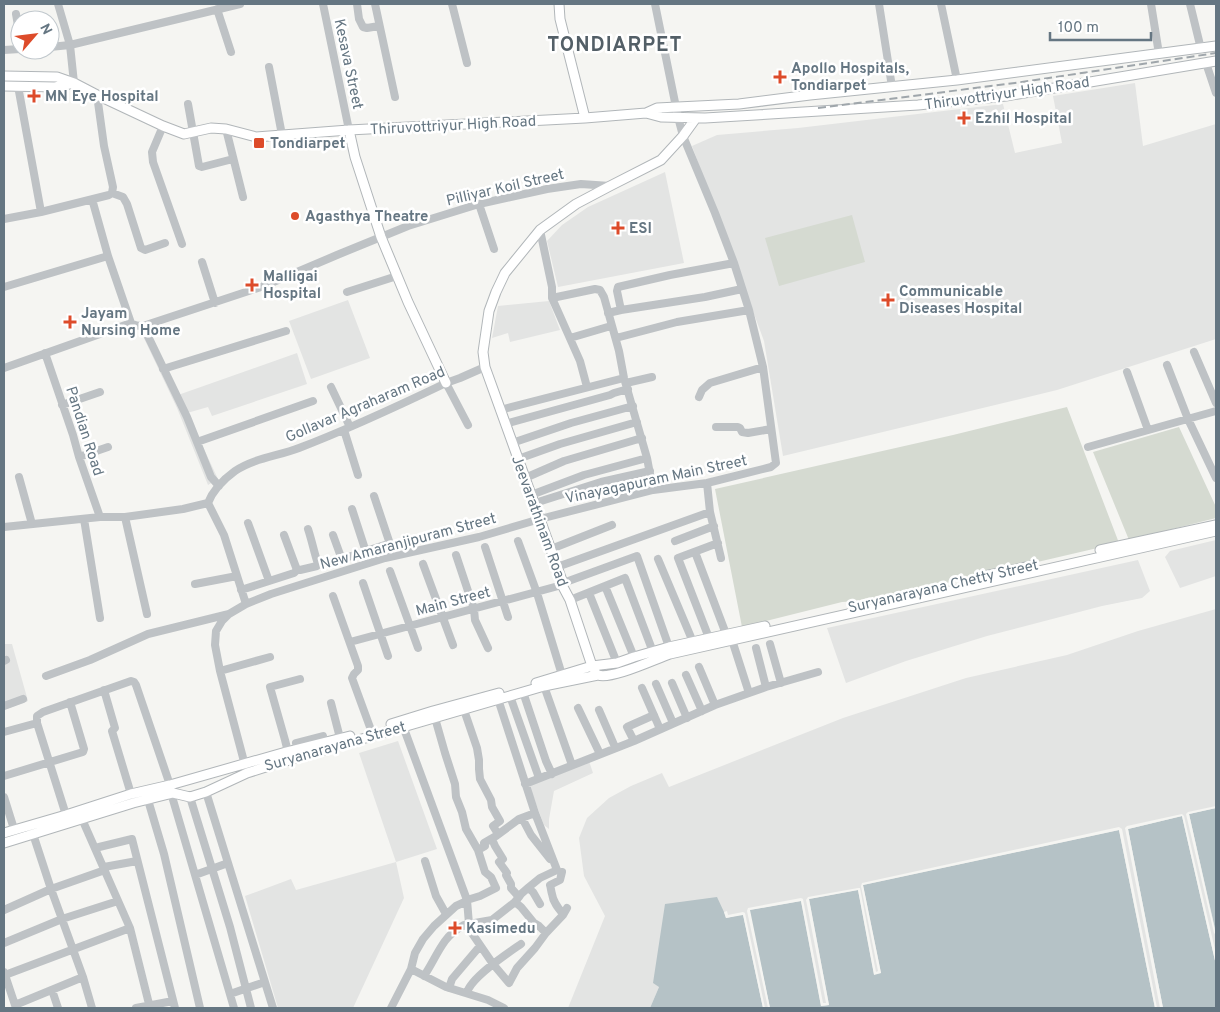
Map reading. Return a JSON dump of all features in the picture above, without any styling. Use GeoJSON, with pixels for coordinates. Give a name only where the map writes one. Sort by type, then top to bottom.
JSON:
{"type":"FeatureCollection","features":[{"type":"Feature","properties":{"kind":"main road"},"geometry":{"type":"LineString","coordinates":[[559,4],[560,19],[585,118]]}},
{"type":"Feature","properties":{"kind":"main road","name":"Thiruvottriyur High Road"},"geometry":{"type":"LineString","coordinates":[[646,113],[657,108],[739,104],[957,80],[1216,46]]}},
{"type":"Feature","properties":{"kind":"main road"},"geometry":{"type":"LineString","coordinates":[[1123,59],[1125,76]]}},
{"type":"Feature","properties":{"kind":"main road","name":"Thiruvottriyur High Road"},"geometry":{"type":"LineString","coordinates":[[4,76],[57,76],[184,134],[211,128],[226,129],[256,137],[646,113],[661,117],[696,118],[918,105],[1006,96],[1216,60]]}},
{"type":"Feature","properties":{"kind":"main road"},"geometry":{"type":"LineString","coordinates":[[4,86],[55,86],[74,83]]}},
{"type":"Feature","properties":{"kind":"main road","name":"Jeevarathinam Road"},"geometry":{"type":"LineString","coordinates":[[598,675],[592,666],[570,600],[485,367],[483,352],[489,311],[505,273],[540,230],[576,204],[661,160],[696,118]]}},
{"type":"Feature","properties":{"kind":"main road"},"geometry":{"type":"LineString","coordinates":[[349,130],[355,157],[380,237],[446,383]]}},
{"type":"Feature","properties":{"kind":"main road","name":"Suryanarayana Chetty Street"},"geometry":{"type":"LineString","coordinates":[[670,651],[1216,524]]}},
{"type":"Feature","properties":{"kind":"main road","name":"Suryanarayana Chetty Street"},"geometry":{"type":"LineString","coordinates":[[670,651],[692,642],[709,638],[729,637],[782,628],[1216,531]]}},
{"type":"Feature","properties":{"kind":"main road","name":"Suryanarayana Street"},"geometry":{"type":"LineString","coordinates":[[170,789],[173,793],[190,797],[206,792],[246,769],[286,752],[371,730],[592,666],[617,663],[653,652],[670,651]]}},
{"type":"Feature","properties":{"kind":"main road","name":"Suryanarayana Street"},"geometry":{"type":"LineString","coordinates":[[4,833],[132,794],[170,789],[435,718],[544,686],[598,675],[603,677],[620,673],[670,651]]}},
{"type":"Feature","properties":{"kind":"main road","name":"Suryanarayana Street"},"geometry":{"type":"LineString","coordinates":[[4,843],[148,800],[170,789]]}},
{"type":"Feature","properties":{"kind":"street"},"geometry":{"type":"LineString","coordinates":[[58,4],[70,45],[74,83]]}},
{"type":"Feature","properties":{"kind":"street"},"geometry":{"type":"LineString","coordinates":[[60,46],[70,45],[240,4]]}},
{"type":"Feature","properties":{"kind":"street","name":"Kesava Street"},"geometry":{"type":"LineString","coordinates":[[323,4],[349,130]]}},
{"type":"Feature","properties":{"kind":"street"},"geometry":{"type":"LineString","coordinates":[[357,4],[359,19],[363,27],[379,26]]}},
{"type":"Feature","properties":{"kind":"street"},"geometry":{"type":"LineString","coordinates":[[375,4],[395,97]]}},
{"type":"Feature","properties":{"kind":"street"},"geometry":{"type":"LineString","coordinates":[[452,4],[467,63]]}},
{"type":"Feature","properties":{"kind":"street"},"geometry":{"type":"LineString","coordinates":[[655,4],[682,136],[734,263],[749,310],[763,367],[771,429],[748,433],[742,432],[738,427],[716,427]]}},
{"type":"Feature","properties":{"kind":"street"},"geometry":{"type":"LineString","coordinates":[[879,4],[892,87]]}},
{"type":"Feature","properties":{"kind":"street"},"geometry":{"type":"LineString","coordinates":[[941,4],[957,80]]}},
{"type":"Feature","properties":{"kind":"street"},"geometry":{"type":"LineString","coordinates":[[1150,4],[1159,54]]}},
{"type":"Feature","properties":{"kind":"street"},"geometry":{"type":"LineString","coordinates":[[1190,4],[1201,49]]}},
{"type":"Feature","properties":{"kind":"street"},"geometry":{"type":"LineString","coordinates":[[217,9],[231,52]]}},
{"type":"Feature","properties":{"kind":"street"},"geometry":{"type":"LineString","coordinates":[[1206,63],[1216,93]]}},
{"type":"Feature","properties":{"kind":"street"},"geometry":{"type":"LineString","coordinates":[[269,67],[282,135]]}},
{"type":"Feature","properties":{"kind":"street"},"geometry":{"type":"LineString","coordinates":[[18,86],[41,212]]}},
{"type":"Feature","properties":{"kind":"street"},"geometry":{"type":"LineString","coordinates":[[97,95],[104,146],[113,187],[112,193]]}},
{"type":"Feature","properties":{"kind":"street"},"geometry":{"type":"LineString","coordinates":[[188,104],[200,166],[233,159]]}},
{"type":"Feature","properties":{"kind":"street"},"geometry":{"type":"LineString","coordinates":[[163,126],[152,152],[153,162],[182,244]]}},
{"type":"Feature","properties":{"kind":"street"},"geometry":{"type":"LineString","coordinates":[[226,129],[243,197]]}},
{"type":"Feature","properties":{"kind":"street","name":"Pilliyar Koil Street"},"geometry":{"type":"LineString","coordinates":[[143,326],[264,286],[408,226],[480,204],[547,189],[581,184],[610,186]]}},
{"type":"Feature","properties":{"kind":"street"},"geometry":{"type":"LineString","coordinates":[[4,219],[41,212],[112,193],[123,197],[127,204],[141,248],[145,250],[164,243]]}},
{"type":"Feature","properties":{"kind":"street"},"geometry":{"type":"LineString","coordinates":[[92,199],[108,256],[131,323],[134,326],[143,326],[187,417],[211,477],[219,486]]}},
{"type":"Feature","properties":{"kind":"street"},"geometry":{"type":"LineString","coordinates":[[480,204],[494,249]]}},
{"type":"Feature","properties":{"kind":"street"},"geometry":{"type":"LineString","coordinates":[[540,230],[552,287],[552,298],[580,361],[587,387]]}},
{"type":"Feature","properties":{"kind":"street"},"geometry":{"type":"LineString","coordinates":[[4,287],[108,256]]}},
{"type":"Feature","properties":{"kind":"street"},"geometry":{"type":"LineString","coordinates":[[202,262],[215,303]]}},
{"type":"Feature","properties":{"kind":"street"},"geometry":{"type":"LineString","coordinates":[[621,310],[617,291],[618,287],[734,263]]}},
{"type":"Feature","properties":{"kind":"street"},"geometry":{"type":"LineString","coordinates":[[347,292],[398,276]]}},
{"type":"Feature","properties":{"kind":"street"},"geometry":{"type":"LineString","coordinates":[[552,298],[595,289],[600,290],[604,297],[642,438],[653,490]]}},
{"type":"Feature","properties":{"kind":"street"},"geometry":{"type":"LineString","coordinates":[[608,313],[742,289]]}},
{"type":"Feature","properties":{"kind":"street"},"geometry":{"type":"LineString","coordinates":[[616,338],[677,322],[749,310]]}},
{"type":"Feature","properties":{"kind":"street"},"geometry":{"type":"LineString","coordinates":[[4,368],[131,323]]}},
{"type":"Feature","properties":{"kind":"street"},"geometry":{"type":"LineString","coordinates":[[570,338],[611,326]]}},
{"type":"Feature","properties":{"kind":"street"},"geometry":{"type":"LineString","coordinates":[[163,369],[286,332]]}},
{"type":"Feature","properties":{"kind":"street"},"geometry":{"type":"LineString","coordinates":[[1194,352],[1216,403]]}},
{"type":"Feature","properties":{"kind":"street","name":"Pandian Road"},"geometry":{"type":"LineString","coordinates":[[45,353],[100,517]]}},
{"type":"Feature","properties":{"kind":"street"},"geometry":{"type":"LineString","coordinates":[[1167,365],[1188,419],[1216,478]]}},
{"type":"Feature","properties":{"kind":"street","name":"Gollavar Agraharam Road"},"geometry":{"type":"LineString","coordinates":[[208,503],[219,486],[235,471],[248,464],[297,449],[347,429],[485,367]]}},
{"type":"Feature","properties":{"kind":"street"},"geometry":{"type":"LineString","coordinates":[[699,397],[702,390],[710,383],[763,367]]}},
{"type":"Feature","properties":{"kind":"street"},"geometry":{"type":"LineString","coordinates":[[1127,372],[1148,430]]}},
{"type":"Feature","properties":{"kind":"street"},"geometry":{"type":"LineString","coordinates":[[500,410],[587,387],[626,384],[652,377]]}},
{"type":"Feature","properties":{"kind":"street"},"geometry":{"type":"LineString","coordinates":[[446,383],[468,425]]}},
{"type":"Feature","properties":{"kind":"street"},"geometry":{"type":"LineString","coordinates":[[505,424],[610,395],[626,384]]}},
{"type":"Feature","properties":{"kind":"street"},"geometry":{"type":"LineString","coordinates":[[331,387],[347,429],[358,475]]}},
{"type":"Feature","properties":{"kind":"street"},"geometry":{"type":"LineString","coordinates":[[62,405],[100,392]]}},
{"type":"Feature","properties":{"kind":"street"},"geometry":{"type":"LineString","coordinates":[[197,442],[313,401]]}},
{"type":"Feature","properties":{"kind":"street"},"geometry":{"type":"LineString","coordinates":[[512,442],[633,406]]}},
{"type":"Feature","properties":{"kind":"street"},"geometry":{"type":"LineString","coordinates":[[1088,447],[1216,411]]}},
{"type":"Feature","properties":{"kind":"street"},"geometry":{"type":"LineString","coordinates":[[518,459],[560,444],[637,422]]}},
{"type":"Feature","properties":{"kind":"street","name":"Vinayagapuram Main Street"},"geometry":{"type":"LineString","coordinates":[[540,519],[653,490],[707,483],[771,467],[776,463],[771,429]]}},
{"type":"Feature","properties":{"kind":"street"},"geometry":{"type":"LineString","coordinates":[[525,478],[564,461],[642,438]]}},
{"type":"Feature","properties":{"kind":"street"},"geometry":{"type":"LineString","coordinates":[[79,457],[108,447]]}},
{"type":"Feature","properties":{"kind":"street"},"geometry":{"type":"LineString","coordinates":[[533,499],[584,475],[647,458]]}},
{"type":"Feature","properties":{"kind":"street"},"geometry":{"type":"LineString","coordinates":[[533,499],[650,471]]}},
{"type":"Feature","properties":{"kind":"street"},"geometry":{"type":"LineString","coordinates":[[19,476],[32,524]]}},
{"type":"Feature","properties":{"kind":"street"},"geometry":{"type":"LineString","coordinates":[[707,483],[710,512],[721,558]]}},
{"type":"Feature","properties":{"kind":"street"},"geometry":{"type":"LineString","coordinates":[[365,549],[369,550],[389,543],[374,496]]}},
{"type":"Feature","properties":{"kind":"street"},"geometry":{"type":"LineString","coordinates":[[4,527],[100,517],[125,517],[183,509],[208,503],[224,535],[246,604]]}},
{"type":"Feature","properties":{"kind":"street"},"geometry":{"type":"LineString","coordinates":[[352,509],[365,549]]}},
{"type":"Feature","properties":{"kind":"street"},"geometry":{"type":"LineString","coordinates":[[557,566],[710,512]]}},
{"type":"Feature","properties":{"kind":"street"},"geometry":{"type":"LineString","coordinates":[[125,517],[147,614]]}},
{"type":"Feature","properties":{"kind":"street"},"geometry":{"type":"LineString","coordinates":[[84,519],[100,618]]}},
{"type":"Feature","properties":{"kind":"street","name":"New Amaranjipuram Street"},"geometry":{"type":"LineString","coordinates":[[229,614],[246,604],[271,594],[385,558],[479,537],[540,519]]}},
{"type":"Feature","properties":{"kind":"street"},"geometry":{"type":"LineString","coordinates":[[248,523],[269,581]]}},
{"type":"Feature","properties":{"kind":"street"},"geometry":{"type":"LineString","coordinates":[[551,549],[612,525]]}},
{"type":"Feature","properties":{"kind":"street"},"geometry":{"type":"LineString","coordinates":[[675,541],[714,526]]}},
{"type":"Feature","properties":{"kind":"street"},"geometry":{"type":"LineString","coordinates":[[308,529],[318,564]]}},
{"type":"Feature","properties":{"kind":"street"},"geometry":{"type":"LineString","coordinates":[[284,535],[297,570]]}},
{"type":"Feature","properties":{"kind":"street"},"geometry":{"type":"LineString","coordinates":[[333,535],[341,557]]}},
{"type":"Feature","properties":{"kind":"street"},"geometry":{"type":"LineString","coordinates":[[518,541],[537,593],[562,675]]}},
{"type":"Feature","properties":{"kind":"street"},"geometry":{"type":"LineString","coordinates":[[709,638],[678,558],[718,543]]}},
{"type":"Feature","properties":{"kind":"street"},"geometry":{"type":"LineString","coordinates":[[485,547],[508,617]]}},
{"type":"Feature","properties":{"kind":"street"},"geometry":{"type":"LineString","coordinates":[[241,590],[294,573],[297,570],[317,566],[318,564],[322,565],[338,560],[341,557],[344,558],[364,552],[365,549]]}},
{"type":"Feature","properties":{"kind":"street"},"geometry":{"type":"LineString","coordinates":[[695,552],[749,693]]}},
{"type":"Feature","properties":{"kind":"street"},"geometry":{"type":"LineString","coordinates":[[456,555],[474,610],[475,620],[488,648]]}},
{"type":"Feature","properties":{"kind":"street","name":"Main Street"},"geometry":{"type":"LineString","coordinates":[[350,642],[537,593],[637,556],[670,651]]}},
{"type":"Feature","properties":{"kind":"street"},"geometry":{"type":"LineString","coordinates":[[658,559],[692,642]]}},
{"type":"Feature","properties":{"kind":"street"},"geometry":{"type":"LineString","coordinates":[[422,564],[453,645]]}},
{"type":"Feature","properties":{"kind":"street"},"geometry":{"type":"LineString","coordinates":[[390,571],[418,648]]}},
{"type":"Feature","properties":{"kind":"street"},"geometry":{"type":"LineString","coordinates":[[195,584],[237,576]]}},
{"type":"Feature","properties":{"kind":"street"},"geometry":{"type":"LineString","coordinates":[[570,600],[625,578],[653,652]]}},
{"type":"Feature","properties":{"kind":"street"},"geometry":{"type":"LineString","coordinates":[[363,583],[388,656]]}},
{"type":"Feature","properties":{"kind":"street"},"geometry":{"type":"LineString","coordinates":[[605,586],[634,657]]}},
{"type":"Feature","properties":{"kind":"street"},"geometry":{"type":"LineString","coordinates":[[589,593],[617,663]]}},
{"type":"Feature","properties":{"kind":"street"},"geometry":{"type":"LineString","coordinates":[[334,596],[359,668],[352,678],[371,730]]}},
{"type":"Feature","properties":{"kind":"street"},"geometry":{"type":"LineString","coordinates":[[229,614],[216,631],[215,646],[246,769]]}},
{"type":"Feature","properties":{"kind":"street"},"geometry":{"type":"LineString","coordinates":[[46,676],[90,660],[148,634],[229,614]]}},
{"type":"Feature","properties":{"kind":"street"},"geometry":{"type":"LineString","coordinates":[[770,644],[781,683]]}},
{"type":"Feature","properties":{"kind":"street"},"geometry":{"type":"LineString","coordinates":[[756,648],[766,687]]}},
{"type":"Feature","properties":{"kind":"street"},"geometry":{"type":"LineString","coordinates":[[220,671],[270,657]]}},
{"type":"Feature","properties":{"kind":"street"},"geometry":{"type":"LineString","coordinates":[[699,667],[715,706]]}},
{"type":"Feature","properties":{"kind":"street"},"geometry":{"type":"LineString","coordinates":[[525,784],[749,693],[818,672]]}},
{"type":"Feature","properties":{"kind":"street"},"geometry":{"type":"LineString","coordinates":[[686,675],[702,712]]}},
{"type":"Feature","properties":{"kind":"street"},"geometry":{"type":"LineString","coordinates":[[286,752],[284,733],[270,687],[300,679]]}},
{"type":"Feature","properties":{"kind":"street"},"geometry":{"type":"LineString","coordinates":[[66,815],[37,723],[40,713],[104,690],[134,682],[170,789],[234,1008]]}},
{"type":"Feature","properties":{"kind":"street"},"geometry":{"type":"LineString","coordinates":[[672,683],[687,718]]}},
{"type":"Feature","properties":{"kind":"street"},"geometry":{"type":"LineString","coordinates":[[656,684],[673,724]]}},
{"type":"Feature","properties":{"kind":"street"},"geometry":{"type":"LineString","coordinates":[[544,686],[572,766]]}},
{"type":"Feature","properties":{"kind":"street"},"geometry":{"type":"LineString","coordinates":[[642,688],[660,730]]}},
{"type":"Feature","properties":{"kind":"street"},"geometry":{"type":"LineString","coordinates":[[104,690],[115,728],[112,731],[132,794]]}},
{"type":"Feature","properties":{"kind":"street"},"geometry":{"type":"LineString","coordinates":[[523,692],[546,762],[552,774]]}},
{"type":"Feature","properties":{"kind":"street"},"geometry":{"type":"LineString","coordinates":[[510,696],[539,778]]}},
{"type":"Feature","properties":{"kind":"street"},"geometry":{"type":"LineString","coordinates":[[4,706],[23,699]]}},
{"type":"Feature","properties":{"kind":"street"},"geometry":{"type":"LineString","coordinates":[[424,976],[446,940],[457,929],[464,925],[492,920],[540,878],[557,870],[535,813],[498,700]]}},
{"type":"Feature","properties":{"kind":"street"},"geometry":{"type":"LineString","coordinates":[[4,776],[83,752],[84,749],[70,702]]}},
{"type":"Feature","properties":{"kind":"street"},"geometry":{"type":"LineString","coordinates":[[331,703],[340,738]]}},
{"type":"Feature","properties":{"kind":"street"},"geometry":{"type":"LineString","coordinates":[[578,708],[600,754]]}},
{"type":"Feature","properties":{"kind":"street"},"geometry":{"type":"LineString","coordinates":[[464,710],[477,748],[480,779],[500,822],[493,826],[495,846],[503,859],[499,862],[507,873],[511,888],[521,907],[534,923],[540,926],[546,933]]}},
{"type":"Feature","properties":{"kind":"street"},"geometry":{"type":"LineString","coordinates":[[600,710],[615,747]]}},
{"type":"Feature","properties":{"kind":"street"},"geometry":{"type":"LineString","coordinates":[[634,741],[627,727],[654,715]]}},
{"type":"Feature","properties":{"kind":"street"},"geometry":{"type":"LineString","coordinates":[[391,1008],[411,969],[415,953],[423,939],[456,906],[496,888],[491,877],[485,872],[478,850],[466,829],[456,797],[456,784],[435,718]]}},
{"type":"Feature","properties":{"kind":"street"},"geometry":{"type":"LineString","coordinates":[[4,732],[37,723]]}},
{"type":"Feature","properties":{"kind":"street"},"geometry":{"type":"LineString","coordinates":[[403,726],[467,901],[468,925],[480,946],[509,983],[517,968],[565,911],[556,904],[550,886],[560,880],[562,872]]}},
{"type":"Feature","properties":{"kind":"street"},"geometry":{"type":"LineString","coordinates":[[296,743],[323,736],[324,742]]}},
{"type":"Feature","properties":{"kind":"street"},"geometry":{"type":"LineString","coordinates":[[206,792],[273,1008]]}},
{"type":"Feature","properties":{"kind":"street"},"geometry":{"type":"LineString","coordinates":[[4,797],[14,829]]}},
{"type":"Feature","properties":{"kind":"street"},"geometry":{"type":"LineString","coordinates":[[190,797],[230,929],[251,1008]]}},
{"type":"Feature","properties":{"kind":"street"},"geometry":{"type":"LineString","coordinates":[[148,800],[164,854],[200,1008]]}},
{"type":"Feature","properties":{"kind":"street"},"geometry":{"type":"LineString","coordinates":[[478,850],[485,846],[484,843],[522,818],[535,813]]}},
{"type":"Feature","properties":{"kind":"street"},"geometry":{"type":"LineString","coordinates":[[522,818],[535,840],[553,861]]}},
{"type":"Feature","properties":{"kind":"street"},"geometry":{"type":"LineString","coordinates":[[82,819],[130,928],[150,1007]]}},
{"type":"Feature","properties":{"kind":"street"},"geometry":{"type":"LineString","coordinates":[[33,834],[92,1008]]}},
{"type":"Feature","properties":{"kind":"street"},"geometry":{"type":"LineString","coordinates":[[95,848],[132,839],[138,861],[174,1005],[136,1008]]}},
{"type":"Feature","properties":{"kind":"street"},"geometry":{"type":"LineString","coordinates":[[4,910],[51,889],[104,869],[138,861]]}},
{"type":"Feature","properties":{"kind":"street"},"geometry":{"type":"LineString","coordinates":[[425,861],[436,896],[446,914]]}},
{"type":"Feature","properties":{"kind":"street"},"geometry":{"type":"LineString","coordinates":[[195,875],[228,863]]}},
{"type":"Feature","properties":{"kind":"street"},"geometry":{"type":"LineString","coordinates":[[528,888],[533,892],[540,904]]}},
{"type":"Feature","properties":{"kind":"street"},"geometry":{"type":"LineString","coordinates":[[4,943],[62,919],[118,901]]}},
{"type":"Feature","properties":{"kind":"street"},"geometry":{"type":"LineString","coordinates":[[230,929],[247,924]]}},
{"type":"Feature","properties":{"kind":"street"},"geometry":{"type":"LineString","coordinates":[[83,977],[15,1007],[4,973],[130,928]]}},
{"type":"Feature","properties":{"kind":"street"},"geometry":{"type":"LineString","coordinates":[[467,994],[470,986],[493,964],[521,944]]}},
{"type":"Feature","properties":{"kind":"street"},"geometry":{"type":"LineString","coordinates":[[449,988],[452,980],[480,946]]}},
{"type":"Feature","properties":{"kind":"street"},"geometry":{"type":"LineString","coordinates":[[411,969],[449,988],[488,1000],[504,1008]]}},
{"type":"Feature","properties":{"kind":"street"},"geometry":{"type":"LineString","coordinates":[[230,994],[265,982]]}},
{"type":"Feature","properties":{"kind":"street"},"geometry":{"type":"LineString","coordinates":[[52,990],[58,1008]]}},
{"type":"Feature","properties":{"kind":"shaded area"},"geometry":{"type":"Polygon","coordinates":[[[1135,83],[1143,146],[1216,124],[1216,339],[1057,390],[783,456],[764,341],[692,146],[717,135],[798,128],[1003,104],[1015,153],[1062,143],[1053,96],[1135,83]]]}},
{"type":"Feature","properties":{"kind":"shaded area","name":"ESI"},"geometry":{"type":"Polygon","coordinates":[[[665,172],[684,263],[558,287],[547,241],[562,225],[588,207],[665,172]]]}},
{"type":"Feature","properties":{"kind":"shaded area"},"geometry":{"type":"Polygon","coordinates":[[[852,215],[865,262],[779,286],[765,238],[852,215]]]}},
{"type":"Feature","properties":{"kind":"shaded area"},"geometry":{"type":"Polygon","coordinates":[[[348,300],[370,358],[311,379],[289,321],[348,300]]]}},
{"type":"Feature","properties":{"kind":"shaded area"},"geometry":{"type":"Polygon","coordinates":[[[549,301],[560,330],[510,342],[508,333],[492,338],[498,306],[549,301]]]}},
{"type":"Feature","properties":{"kind":"shaded area"},"geometry":{"type":"Polygon","coordinates":[[[149,330],[178,395],[297,353],[307,384],[212,416],[208,407],[187,413],[218,479],[208,485],[177,408],[141,332],[149,330]]]}},
{"type":"Feature","properties":{"kind":"shaded area"},"geometry":{"type":"Polygon","coordinates":[[[1067,407],[1119,543],[874,600],[842,602],[742,627],[715,489],[1067,407]]]}},
{"type":"Feature","properties":{"kind":"shaded area"},"geometry":{"type":"Polygon","coordinates":[[[1179,427],[1216,507],[1216,518],[1129,540],[1093,452],[1179,427]]]}},
{"type":"Feature","properties":{"kind":"shaded area"},"geometry":{"type":"Polygon","coordinates":[[[1216,540],[1216,576],[1180,588],[1165,557],[1170,551],[1216,540]]]}},
{"type":"Feature","properties":{"kind":"shaded area"},"geometry":{"type":"Polygon","coordinates":[[[1138,560],[1150,591],[1142,598],[1102,606],[987,636],[906,661],[846,683],[827,628],[1138,560]]]}},
{"type":"Feature","properties":{"kind":"shaded area"},"geometry":{"type":"Polygon","coordinates":[[[1216,609],[1216,808],[1189,814],[1216,933],[1216,965],[1182,816],[1128,829],[1163,1008],[1155,1008],[1119,830],[829,1005],[821,1006],[749,910],[770,1008],[763,1008],[743,914],[726,918],[659,987],[650,1008],[568,1008],[605,916],[584,876],[579,838],[587,818],[609,798],[662,773],[669,787],[843,718],[966,678],[1067,655],[1138,631],[1216,609]]]}},
{"type":"Feature","properties":{"kind":"shaded area"},"geometry":{"type":"Polygon","coordinates":[[[4,644],[12,644],[28,701],[4,710],[4,644]]]}},
{"type":"Feature","properties":{"kind":"shaded area"},"geometry":{"type":"Polygon","coordinates":[[[398,741],[437,849],[396,862],[359,753],[398,741]]]}},
{"type":"Feature","properties":{"kind":"shaded area"},"geometry":{"type":"Polygon","coordinates":[[[589,761],[593,773],[554,791],[549,829],[544,825],[529,785],[589,761]]]}},
{"type":"Feature","properties":{"kind":"shaded area"},"geometry":{"type":"Polygon","coordinates":[[[1216,808],[1216,933],[1189,814],[1216,808]]]}},
{"type":"Feature","properties":{"kind":"shaded area"},"geometry":{"type":"Polygon","coordinates":[[[1182,816],[1216,965],[1216,1008],[1163,1008],[1128,829],[1182,816]]]}},
{"type":"Feature","properties":{"kind":"shaded area"},"geometry":{"type":"Polygon","coordinates":[[[1119,830],[1155,1008],[770,1008],[749,910],[801,901],[821,1006],[829,1005],[809,899],[858,890],[874,974],[881,973],[863,885],[1119,830]]]}},
{"type":"Feature","properties":{"kind":"shaded area"},"geometry":{"type":"Polygon","coordinates":[[[396,862],[404,898],[353,1008],[278,1008],[245,896],[291,879],[296,890],[396,862]]]}},
{"type":"Feature","properties":{"kind":"shaded area"},"geometry":{"type":"Polygon","coordinates":[[[717,897],[726,918],[743,914],[763,1008],[650,1008],[659,987],[653,983],[665,904],[717,897]]]}},
{"type":"Feature","properties":{"kind":"pier"},"geometry":{"type":"Polygon","coordinates":[[[1216,806],[1216,808],[1189,814],[1216,935],[1186,814],[1216,806]]]}},
{"type":"Feature","properties":{"kind":"pier"},"geometry":{"type":"Polygon","coordinates":[[[1182,814],[1216,954],[1216,965],[1182,816],[1128,829],[1163,1008],[1160,1008],[1125,828],[1182,814]]]}},
{"type":"Feature","properties":{"kind":"pier"},"geometry":{"type":"Polygon","coordinates":[[[1119,827],[1122,829],[1157,1008],[1155,1008],[1119,830],[863,885],[881,973],[874,975],[858,890],[809,899],[829,1005],[821,1006],[801,901],[750,910],[770,1008],[768,1008],[747,911],[748,908],[803,899],[823,1003],[826,1003],[806,900],[808,897],[860,888],[876,972],[878,971],[861,886],[862,883],[1119,827]]]}},
{"type":"Feature","properties":{"kind":"pier"},"geometry":{"type":"Polygon","coordinates":[[[727,911],[728,915],[745,913],[765,1008],[763,1008],[743,915],[726,918],[724,912],[727,911]]]}},
{"type":"Feature","properties":{"kind":"railway"},"geometry":{"type":"LineString","coordinates":[[818,108],[1015,83],[1216,53]]}},
{"type":"Feature","properties":{"kind":"place","name":"Apollo Hospitals, Tondiarpet"},"geometry":{"type":"Point","coordinates":[780,77]}},
{"type":"Feature","properties":{"kind":"place","name":"MN Eye Hospital"},"geometry":{"type":"Point","coordinates":[34,96]}},
{"type":"Feature","properties":{"kind":"place","name":"Ezhil Hospital"},"geometry":{"type":"Point","coordinates":[964,118]}},
{"type":"Feature","properties":{"kind":"place","name":"Tondiarpet"},"geometry":{"type":"Point","coordinates":[259,143]}},
{"type":"Feature","properties":{"kind":"place","name":"Agasthya Theatre"},"geometry":{"type":"Point","coordinates":[295,216]}},
{"type":"Feature","properties":{"kind":"place","name":"ESI"},"geometry":{"type":"Point","coordinates":[618,228]}},
{"type":"Feature","properties":{"kind":"place","name":"Malligai Hospital"},"geometry":{"type":"Point","coordinates":[252,285]}},
{"type":"Feature","properties":{"kind":"place","name":"Communicable Diseases Hospital"},"geometry":{"type":"Point","coordinates":[888,300]}},
{"type":"Feature","properties":{"kind":"place","name":"Jayam Nursing Home"},"geometry":{"type":"Point","coordinates":[70,322]}},
{"type":"Feature","properties":{"kind":"place","name":"Kasimedu"},"geometry":{"type":"Point","coordinates":[455,928]}},
{"type":"Feature","properties":{"kind":"district","name":"TONDIARPET"},"geometry":{"type":"Point","coordinates":[615,44]}}]}
